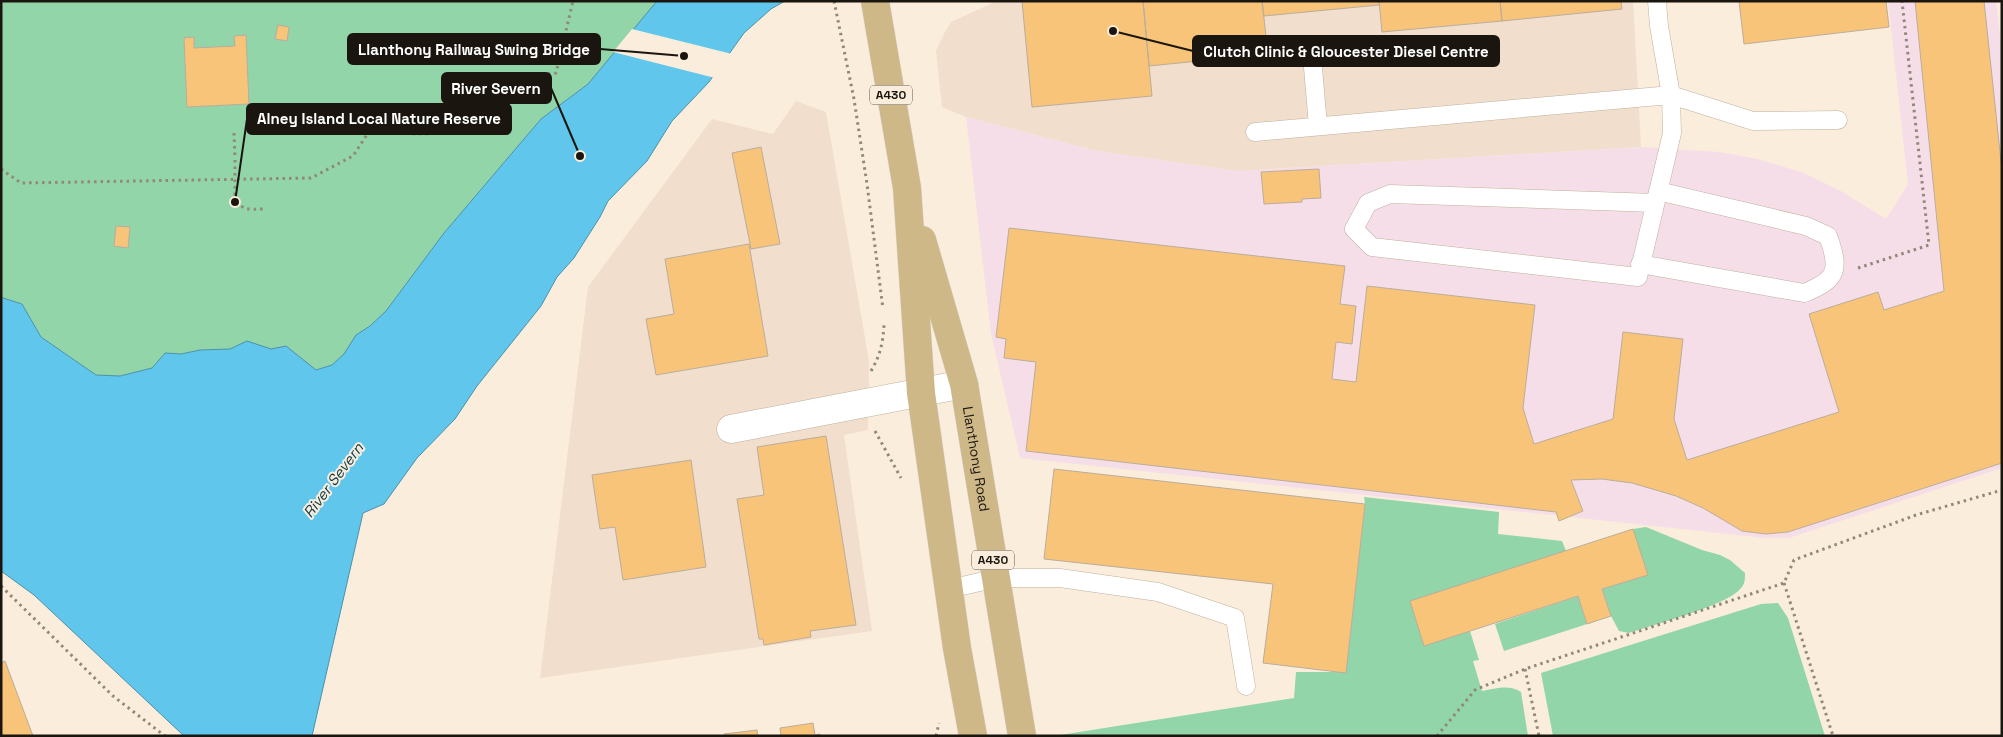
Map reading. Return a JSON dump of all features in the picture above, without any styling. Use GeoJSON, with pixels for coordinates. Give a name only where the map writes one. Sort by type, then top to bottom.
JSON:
{"type":"FeatureCollection","features":[{"type":"Feature","properties":{"kind":"main road","name":"Llanthony Road"},"geometry":{"type":"LineString","coordinates":[[875,1],[907,188],[921,393],[948,589],[973,736]]}},
{"type":"Feature","properties":{"kind":"main road","name":"Llanthony Road"},"geometry":{"type":"LineString","coordinates":[[907,188],[964,384],[1022,736]]}},
{"type":"Feature","properties":{"kind":"street"},"geometry":{"type":"LineString","coordinates":[[731,429],[964,384]]}},
{"type":"Feature","properties":{"kind":"lane"},"geometry":{"type":"LineString","coordinates":[[1639,271],[1672,133],[1671,95],[1659,26],[1657,1]]}},
{"type":"Feature","properties":{"kind":"lane"},"geometry":{"type":"LineString","coordinates":[[1312,56],[1318,126]]}},
{"type":"Feature","properties":{"kind":"lane"},"geometry":{"type":"LineString","coordinates":[[1255,132],[1671,95],[1753,121],[1838,120]]}},
{"type":"Feature","properties":{"kind":"lane"},"geometry":{"type":"LineString","coordinates":[[1390,194],[1657,197],[1806,226],[1828,236],[1836,258],[1832,276],[1820,286],[1804,293],[1639,271],[1372,247],[1354,229],[1368,203],[1390,194]]}},
{"type":"Feature","properties":{"kind":"lane"},"geometry":{"type":"LineString","coordinates":[[948,589],[996,578],[1060,578],[1158,592],[1235,618],[1246,686]]}},
{"type":"Feature","properties":{"kind":"path"},"geometry":{"type":"LineString","coordinates":[[1,168],[21,183],[311,178],[353,156],[370,130],[406,134],[444,132],[471,115],[509,77],[556,73],[572,1]]}},
{"type":"Feature","properties":{"kind":"path"},"geometry":{"type":"LineString","coordinates":[[834,1],[854,100],[875,248]]}},
{"type":"Feature","properties":{"kind":"path"},"geometry":{"type":"LineString","coordinates":[[1832,276],[1929,245],[1902,1]]}},
{"type":"Feature","properties":{"kind":"path"},"geometry":{"type":"LineString","coordinates":[[234,133],[235,195],[237,203],[245,209],[264,209]]}},
{"type":"Feature","properties":{"kind":"path"},"geometry":{"type":"LineString","coordinates":[[1833,736],[1784,584],[1794,560],[1916,515],[2002,490]]}},
{"type":"Feature","properties":{"kind":"path"},"geometry":{"type":"LineString","coordinates":[[1437,736],[1475,690],[1525,669],[1784,584]]}},
{"type":"Feature","properties":{"kind":"path"},"geometry":{"type":"LineString","coordinates":[[1,586],[113,696],[165,736]]}},
{"type":"Feature","properties":{"kind":"path"},"geometry":{"type":"LineString","coordinates":[[1525,669],[1539,736]]}},
{"type":"Feature","properties":{"kind":"shaded area"},"geometry":{"type":"Polygon","coordinates":[[[997,1],[1633,1],[1641,147],[1238,171],[1097,151],[966,117],[942,107],[936,51],[945,32],[951,22],[997,1]]]}},
{"type":"Feature","properties":{"kind":"shaded area"},"geometry":{"type":"Polygon","coordinates":[[[1888,1],[1996,1],[2002,53],[2002,468],[1789,538],[1765,538],[1020,458],[991,334],[966,117],[1097,151],[1238,171],[1641,147],[1720,152],[1758,159],[1804,173],[1841,191],[1886,219],[1908,184],[1888,1]]]}},
{"type":"Feature","properties":{"kind":"shaded area"},"geometry":{"type":"Polygon","coordinates":[[[796,101],[826,112],[869,361],[868,430],[844,435],[872,631],[540,678],[588,287],[712,119],[773,134],[796,101]]]}},
{"type":"Feature","properties":{"kind":"green space"},"geometry":{"type":"Polygon","coordinates":[[[1,1],[658,1],[588,84],[541,119],[444,233],[386,311],[370,326],[356,335],[344,355],[332,365],[316,370],[305,362],[247,342],[230,349],[200,350],[181,354],[165,353],[152,368],[120,376],[96,375],[41,337],[22,304],[1,296],[1,1]]]}},
{"type":"Feature","properties":{"kind":"green space"},"geometry":{"type":"Polygon","coordinates":[[[1364,497],[1499,512],[1498,534],[1562,541],[1566,551],[1424,645],[1470,631],[1479,660],[1473,661],[1482,691],[1511,688],[1521,692],[1528,736],[1054,736],[1294,698],[1296,672],[1346,672],[1365,504],[1364,497]]]}},
{"type":"Feature","properties":{"kind":"green space"},"geometry":{"type":"Polygon","coordinates":[[[1646,527],[1730,560],[1745,573],[1742,586],[1734,594],[1706,608],[1629,633],[1619,631],[1611,616],[1602,589],[1647,575],[1633,529],[1646,527]]]}},
{"type":"Feature","properties":{"kind":"green space"},"geometry":{"type":"Polygon","coordinates":[[[1578,596],[1587,624],[1504,651],[1495,624],[1578,596]]]}},
{"type":"Feature","properties":{"kind":"green space"},"geometry":{"type":"Polygon","coordinates":[[[1778,603],[1788,618],[1825,736],[1553,736],[1541,673],[1761,604],[1778,603]]]}},
{"type":"Feature","properties":{"kind":"water"},"geometry":{"type":"Polygon","coordinates":[[[657,1],[785,1],[771,9],[744,33],[709,82],[672,121],[647,161],[608,201],[574,258],[557,277],[541,306],[477,386],[455,419],[417,458],[384,504],[363,513],[312,736],[184,736],[34,595],[1,571],[1,296],[22,304],[41,337],[96,375],[120,376],[152,368],[165,353],[181,354],[200,350],[230,349],[247,341],[271,349],[286,346],[316,370],[332,365],[344,354],[356,335],[370,326],[386,311],[444,233],[541,119],[588,84],[657,1]]]}},
{"type":"Feature","properties":{"kind":"pier"},"geometry":{"type":"Polygon","coordinates":[[[632,29],[732,54],[715,78],[613,52],[632,29]]]}},
{"type":"Feature","properties":{"kind":"building"},"geometry":{"type":"Polygon","coordinates":[[[1022,1],[1143,1],[1152,96],[1032,107],[1022,1]]]}},
{"type":"Feature","properties":{"kind":"building"},"geometry":{"type":"Polygon","coordinates":[[[1143,1],[1262,1],[1268,54],[1149,66],[1143,1]]]}},
{"type":"Feature","properties":{"kind":"building"},"geometry":{"type":"Polygon","coordinates":[[[1262,1],[1379,1],[1379,5],[1264,16],[1262,1]]]}},
{"type":"Feature","properties":{"kind":"building"},"geometry":{"type":"Polygon","coordinates":[[[1379,1],[1500,1],[1502,21],[1382,32],[1379,1]]]}},
{"type":"Feature","properties":{"kind":"building"},"geometry":{"type":"Polygon","coordinates":[[[1500,1],[1621,1],[1622,9],[1502,21],[1500,1]]]}},
{"type":"Feature","properties":{"kind":"building"},"geometry":{"type":"Polygon","coordinates":[[[1739,1],[1886,1],[1889,27],[1744,44],[1739,1]]]}},
{"type":"Feature","properties":{"kind":"building"},"geometry":{"type":"Polygon","coordinates":[[[1915,1],[1984,1],[2002,171],[2002,463],[1788,532],[1766,534],[1742,531],[1703,508],[1676,496],[1632,483],[1602,479],[1571,480],[1583,511],[1559,521],[1556,512],[1026,451],[1036,362],[1004,358],[1006,339],[996,337],[1009,228],[1345,266],[1340,304],[1356,306],[1352,344],[1336,342],[1332,379],[1356,382],[1367,286],[1535,305],[1523,408],[1534,444],[1613,419],[1623,332],[1683,339],[1674,419],[1687,460],[1839,412],[1809,314],[1878,292],[1884,310],[1944,291],[1915,1]]]}},
{"type":"Feature","properties":{"kind":"building"},"geometry":{"type":"Polygon","coordinates":[[[278,25],[289,27],[287,41],[275,39],[278,25]]]}},
{"type":"Feature","properties":{"kind":"building"},"geometry":{"type":"Polygon","coordinates":[[[246,35],[249,104],[187,107],[184,38],[194,37],[194,48],[235,46],[234,36],[246,35]]]}},
{"type":"Feature","properties":{"kind":"building"},"geometry":{"type":"Polygon","coordinates":[[[761,147],[780,244],[751,249],[732,153],[761,147]]]}},
{"type":"Feature","properties":{"kind":"building"},"geometry":{"type":"Polygon","coordinates":[[[1319,169],[1321,198],[1302,199],[1302,202],[1264,204],[1261,172],[1319,169]]]}},
{"type":"Feature","properties":{"kind":"building"},"geometry":{"type":"Polygon","coordinates":[[[116,226],[130,227],[128,248],[114,246],[116,226]]]}},
{"type":"Feature","properties":{"kind":"building"},"geometry":{"type":"Polygon","coordinates":[[[749,244],[768,356],[656,375],[646,319],[674,314],[665,259],[749,244]]]}},
{"type":"Feature","properties":{"kind":"building"},"geometry":{"type":"Polygon","coordinates":[[[826,436],[856,625],[810,631],[811,637],[764,645],[763,639],[759,639],[737,499],[764,495],[757,447],[826,436]]]}},
{"type":"Feature","properties":{"kind":"building"},"geometry":{"type":"Polygon","coordinates":[[[691,460],[706,567],[623,580],[615,527],[600,529],[592,475],[691,460]]]}},
{"type":"Feature","properties":{"kind":"building"},"geometry":{"type":"Polygon","coordinates":[[[1054,469],[1365,504],[1346,673],[1263,663],[1273,584],[1044,559],[1054,469]]]}},
{"type":"Feature","properties":{"kind":"building"},"geometry":{"type":"Polygon","coordinates":[[[1633,529],[1648,575],[1602,589],[1611,616],[1587,624],[1578,596],[1424,646],[1410,601],[1633,529]]]}},
{"type":"Feature","properties":{"kind":"building"},"geometry":{"type":"Polygon","coordinates":[[[5,661],[33,736],[1,736],[1,663],[5,661]]]}},
{"type":"Feature","properties":{"kind":"building"},"geometry":{"type":"Polygon","coordinates":[[[813,723],[815,735],[820,734],[820,736],[781,736],[780,728],[813,723]]]}},
{"type":"Feature","properties":{"kind":"building"},"geometry":{"type":"Polygon","coordinates":[[[757,730],[758,736],[725,736],[724,734],[757,730]]]}},
{"type":"Feature","properties":{"kind":"place","name":"Clutch Clinic & Gloucester Diesel Centre"},"geometry":{"type":"Point","coordinates":[1113,31]}},
{"type":"Feature","properties":{"kind":"place","name":"Llanthony Railway Swing Bridge"},"geometry":{"type":"Point","coordinates":[684,56]}},
{"type":"Feature","properties":{"kind":"place","name":"River Severn"},"geometry":{"type":"Point","coordinates":[580,156]}},
{"type":"Feature","properties":{"kind":"place","name":"Alney Island Local Nature Reserve"},"geometry":{"type":"Point","coordinates":[235,202]}}]}
